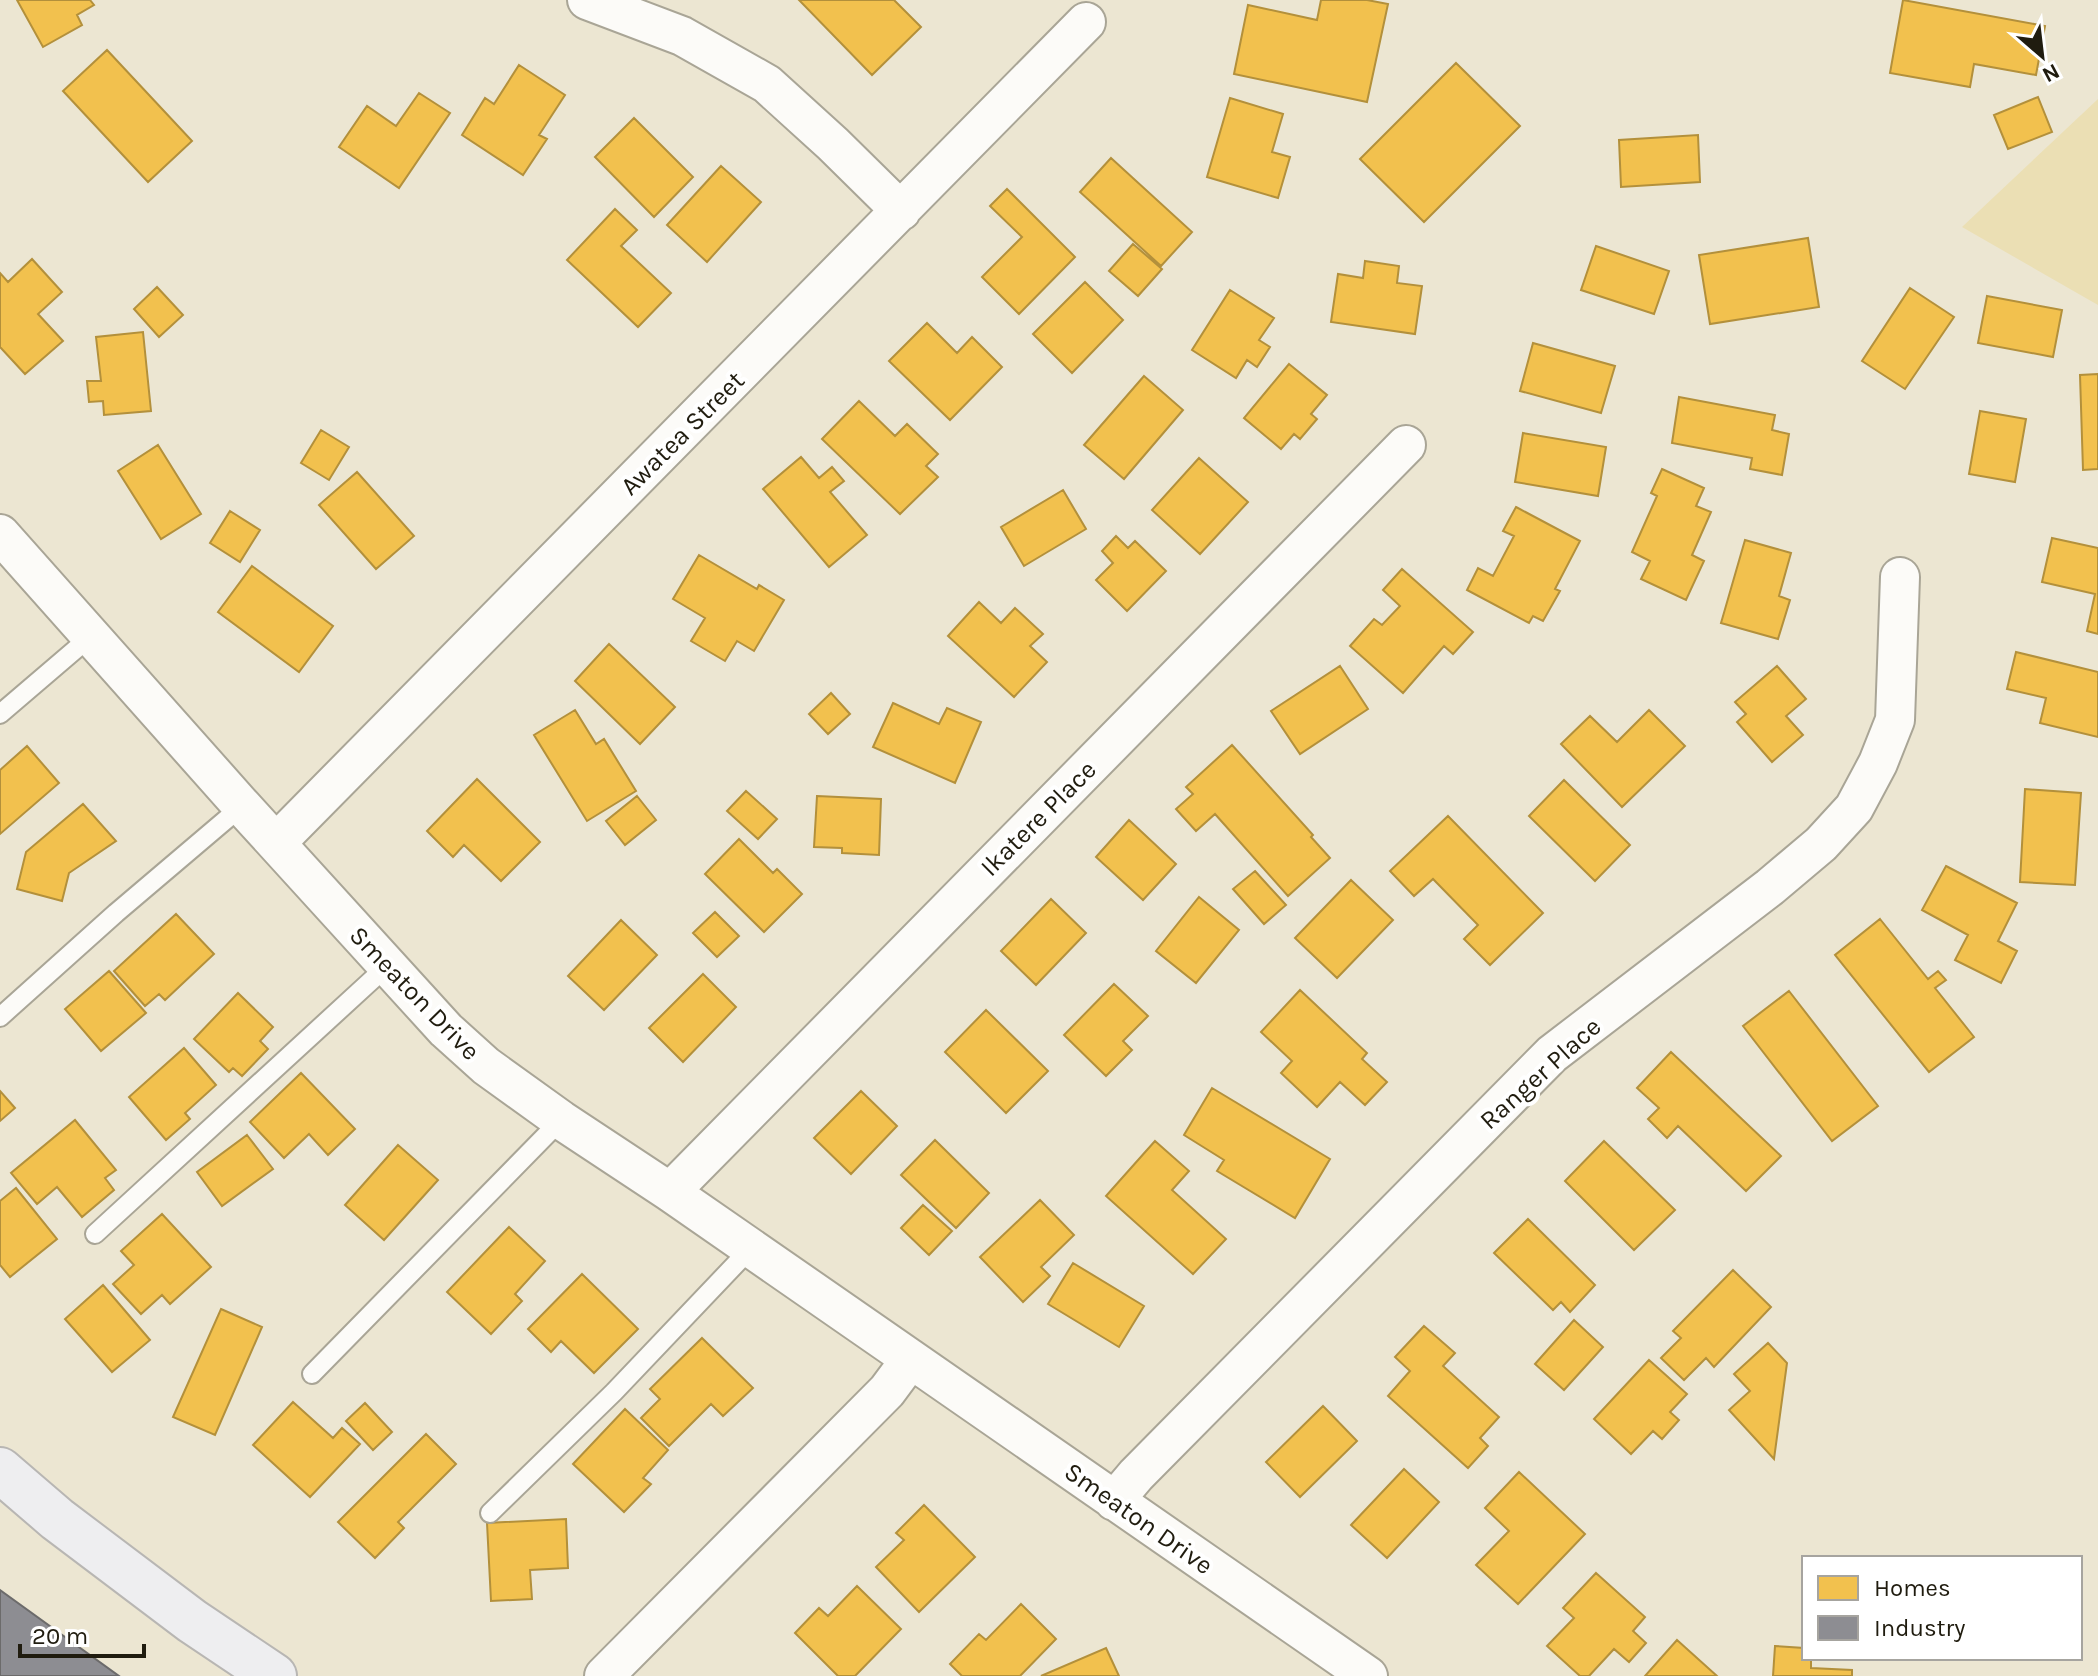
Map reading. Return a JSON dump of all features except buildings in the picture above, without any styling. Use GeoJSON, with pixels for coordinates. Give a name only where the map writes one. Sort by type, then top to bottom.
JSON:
{"type":"FeatureCollection","features":[{"type":"Feature","properties":{"kind":"highway"},"geometry":{"type":"LineString","coordinates":[[0,1470],[57,1519],[192,1621],[274,1676]]}},
{"type":"Feature","properties":{"kind":"highway"},"geometry":{"type":"LineString","coordinates":[[192,1621],[247,1676]]}},
{"type":"Feature","properties":{"kind":"street"},"geometry":{"type":"LineString","coordinates":[[587,0],[682,36],[767,84],[901,211]]}},
{"type":"Feature","properties":{"kind":"street","name":"Awatea Street"},"geometry":{"type":"LineString","coordinates":[[276,843],[1086,22]]}},
{"type":"Feature","properties":{"kind":"street","name":"Ikatere Place"},"geometry":{"type":"LineString","coordinates":[[670,1192],[1406,445]]}},
{"type":"Feature","properties":{"kind":"street","name":"Smeaton Drive"},"geometry":{"type":"LineString","coordinates":[[0,534],[386,967],[446,1030],[486,1066],[1368,1676]]}},
{"type":"Feature","properties":{"kind":"street","name":"Ranger Place"},"geometry":{"type":"LineString","coordinates":[[1114,1501],[1136,1475],[1552,1054],[1770,887],[1821,844],[1854,808],[1878,763],[1895,720],[1900,577]]}},
{"type":"Feature","properties":{"kind":"street"},"geometry":{"type":"LineString","coordinates":[[604,1676],[887,1391],[910,1360]]}},
{"type":"Feature","properties":{"kind":"lane"},"geometry":{"type":"LineString","coordinates":[[0,714],[90,637]]}},
{"type":"Feature","properties":{"kind":"lane"},"geometry":{"type":"LineString","coordinates":[[0,1017],[242,806]]}},
{"type":"Feature","properties":{"kind":"lane"},"geometry":{"type":"LineString","coordinates":[[95,1234],[386,967]]}},
{"type":"Feature","properties":{"kind":"lane"},"geometry":{"type":"LineString","coordinates":[[312,1374],[561,1120]]}},
{"type":"Feature","properties":{"kind":"lane"},"geometry":{"type":"LineString","coordinates":[[490,1513],[614,1392],[751,1248]]}},
{"type":"Feature","properties":{"kind":"shaded area"},"geometry":{"type":"Polygon","coordinates":[[[2098,99],[2098,305],[1962,227],[2098,99]]]}}]}
